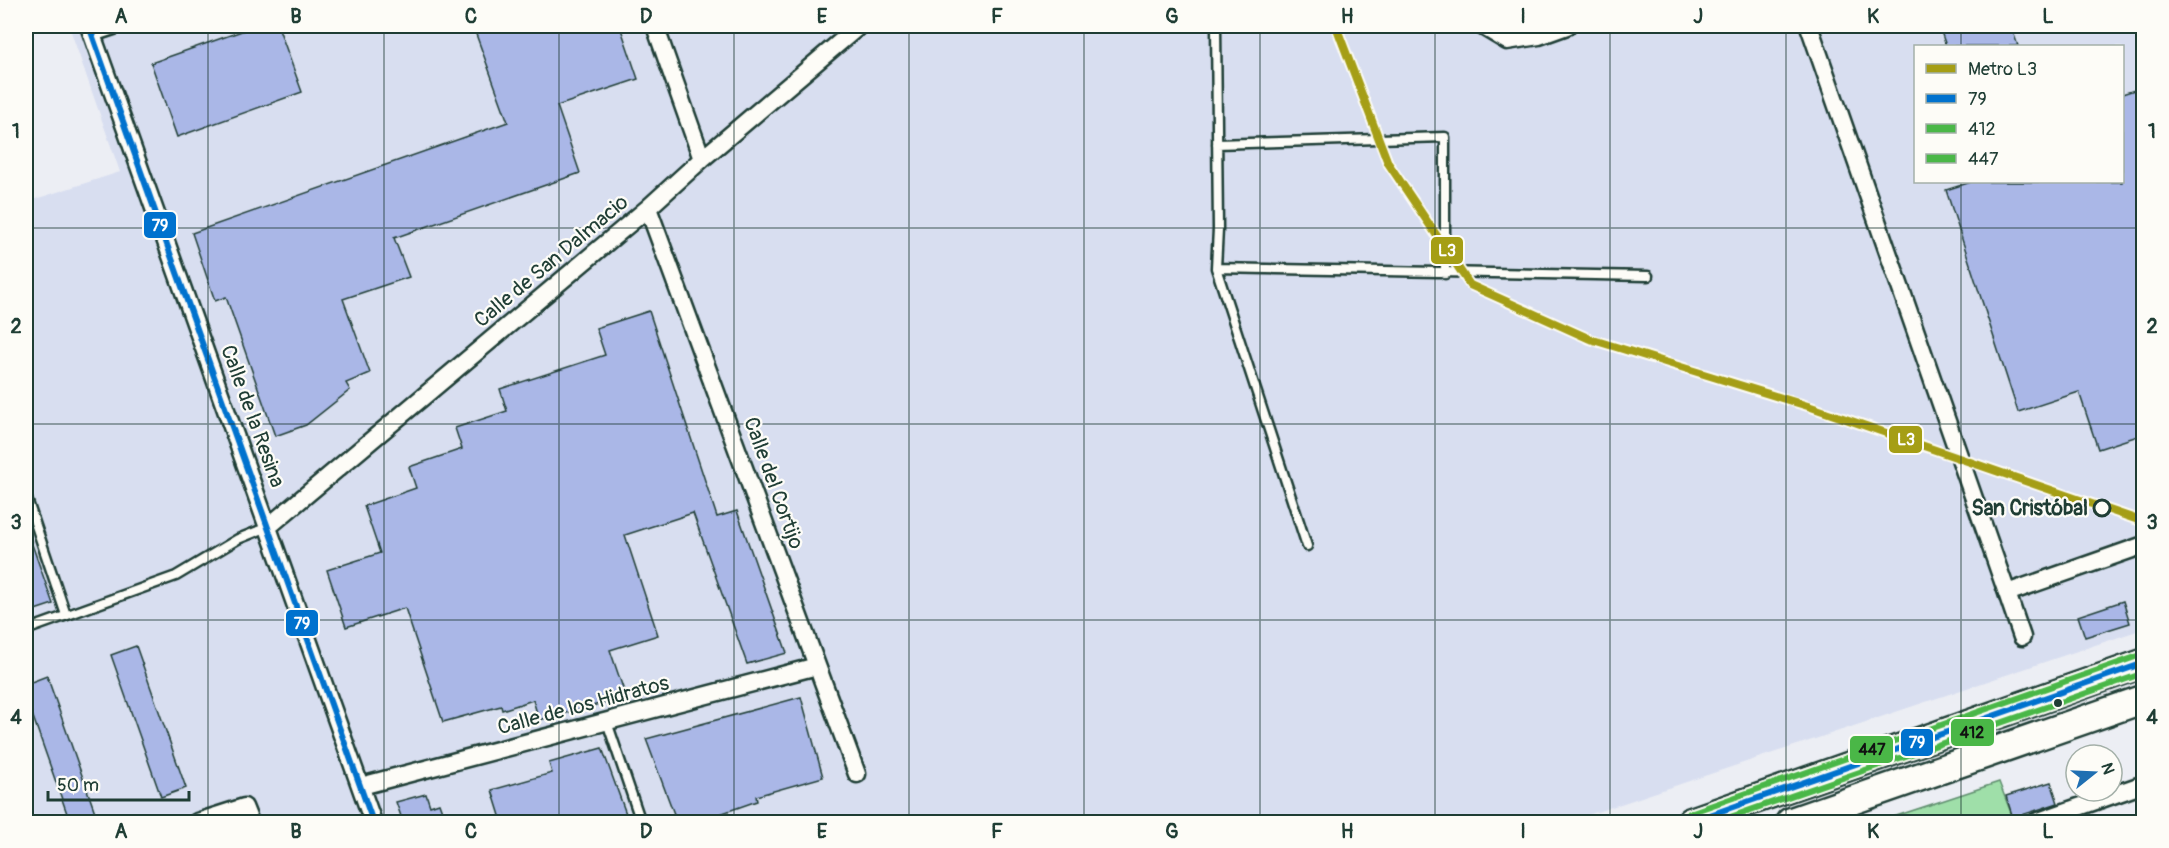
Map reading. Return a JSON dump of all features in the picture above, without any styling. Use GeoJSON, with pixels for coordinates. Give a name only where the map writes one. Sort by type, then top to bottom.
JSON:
{"type":"FeatureCollection","features":[{"type":"Feature","properties":{"kind":"main road"},"geometry":{"type":"LineString","coordinates":[[1690,822],[2144,663]]}},
{"type":"Feature","properties":{"kind":"main road"},"geometry":{"type":"LineString","coordinates":[[1790,822],[2144,699]]}},
{"type":"Feature","properties":{"kind":"street"},"geometry":{"type":"LineString","coordinates":[[655,26],[702,159]]}},
{"type":"Feature","properties":{"kind":"street","name":"Calle de San Dalmacio"},"geometry":{"type":"LineString","coordinates":[[268,527],[648,208],[702,159],[859,26]]}},
{"type":"Feature","properties":{"kind":"street"},"geometry":{"type":"LineString","coordinates":[[1482,26],[1507,41],[1539,36],[1566,26]]}},
{"type":"Feature","properties":{"kind":"street"},"geometry":{"type":"LineString","coordinates":[[1809,26],[2022,637]]}},
{"type":"Feature","properties":{"kind":"street","name":"Calle de la Resina"},"geometry":{"type":"LineString","coordinates":[[91,31],[373,822]]}},
{"type":"Feature","properties":{"kind":"street","name":"Calle del Cortijo"},"geometry":{"type":"LineString","coordinates":[[648,208],[857,774]]}},
{"type":"Feature","properties":{"kind":"street"},"geometry":{"type":"LineString","coordinates":[[2007,593],[2144,545]]}},
{"type":"Feature","properties":{"kind":"street","name":"Calle de los Hidratos"},"geometry":{"type":"LineString","coordinates":[[361,786],[817,666]]}},
{"type":"Feature","properties":{"kind":"street"},"geometry":{"type":"LineString","coordinates":[[2115,710],[2144,705]]}},
{"type":"Feature","properties":{"kind":"street"},"geometry":{"type":"LineString","coordinates":[[2036,822],[2144,784]]}},
{"type":"Feature","properties":{"kind":"street"},"geometry":{"type":"LineString","coordinates":[[197,822],[247,814]]}},
{"type":"Feature","properties":{"kind":"lane"},"geometry":{"type":"LineString","coordinates":[[91,31],[126,26]]}},
{"type":"Feature","properties":{"kind":"lane"},"geometry":{"type":"LineString","coordinates":[[1216,26],[1218,229],[1216,268],[1307,546]]}},
{"type":"Feature","properties":{"kind":"lane"},"geometry":{"type":"LineString","coordinates":[[1216,144],[1445,137],[1445,274]]}},
{"type":"Feature","properties":{"kind":"lane"},"geometry":{"type":"LineString","coordinates":[[1216,268],[1648,276]]}},
{"type":"Feature","properties":{"kind":"lane"},"geometry":{"type":"LineString","coordinates":[[26,496],[66,615]]}},
{"type":"Feature","properties":{"kind":"lane"},"geometry":{"type":"LineString","coordinates":[[26,630],[176,576],[238,539],[268,527]]}},
{"type":"Feature","properties":{"kind":"lane"},"geometry":{"type":"LineString","coordinates":[[607,722],[641,822]]}},
{"type":"Feature","properties":{"kind":"shaded area"},"geometry":{"type":"Polygon","coordinates":[[[69,26],[2143,26],[2143,629],[1567,822],[26,822],[26,202],[120,172],[69,26]]]}},
{"type":"Feature","properties":{"kind":"green space"},"geometry":{"type":"Polygon","coordinates":[[[1999,782],[2013,818],[2001,822],[1878,822],[1999,782]]]}},
{"type":"Feature","properties":{"kind":"building"},"geometry":{"type":"Polygon","coordinates":[[[256,26],[278,26],[302,92],[177,137],[151,63],[256,26]]]}},
{"type":"Feature","properties":{"kind":"building"},"geometry":{"type":"Polygon","coordinates":[[[473,26],[620,26],[638,79],[557,106],[580,173],[394,238],[409,277],[343,299],[370,373],[346,383],[350,390],[306,425],[275,436],[226,297],[215,301],[192,233],[508,122],[473,26]]]}},
{"type":"Feature","properties":{"kind":"building"},"geometry":{"type":"Polygon","coordinates":[[[1939,26],[2011,26],[2018,45],[1946,45],[1939,26]]]}},
{"type":"Feature","properties":{"kind":"building"},"geometry":{"type":"Polygon","coordinates":[[[2144,87],[2144,434],[2098,449],[2079,392],[2018,412],[1946,190],[1968,183],[2124,183],[2124,93],[2144,87]]]}},
{"type":"Feature","properties":{"kind":"building"},"geometry":{"type":"Polygon","coordinates":[[[649,311],[717,517],[737,511],[787,653],[747,664],[693,513],[625,535],[658,635],[610,650],[626,697],[539,720],[533,700],[502,710],[501,706],[443,722],[405,608],[346,627],[327,570],[380,553],[364,506],[416,488],[409,467],[462,449],[455,428],[507,411],[500,389],[605,355],[596,328],[649,311]]]}},
{"type":"Feature","properties":{"kind":"building"},"geometry":{"type":"Polygon","coordinates":[[[26,533],[28,533],[53,604],[26,613],[26,533]]]}},
{"type":"Feature","properties":{"kind":"building"},"geometry":{"type":"Polygon","coordinates":[[[2123,601],[2130,623],[2085,637],[2078,616],[2123,601]]]}},
{"type":"Feature","properties":{"kind":"building"},"geometry":{"type":"Polygon","coordinates":[[[136,646],[186,788],[161,797],[111,655],[136,646]]]}},
{"type":"Feature","properties":{"kind":"building"},"geometry":{"type":"Polygon","coordinates":[[[47,676],[97,818],[85,822],[70,822],[26,697],[26,684],[47,676]]]}},
{"type":"Feature","properties":{"kind":"building"},"geometry":{"type":"Polygon","coordinates":[[[801,697],[823,777],[756,796],[757,801],[697,822],[677,822],[646,739],[801,697]]]}},
{"type":"Feature","properties":{"kind":"building"},"geometry":{"type":"Polygon","coordinates":[[[602,748],[629,822],[502,822],[492,790],[552,773],[549,763],[602,748]]]}},
{"type":"Feature","properties":{"kind":"building"},"geometry":{"type":"Polygon","coordinates":[[[2051,782],[2058,803],[2013,818],[2006,796],[2051,782]]]}},
{"type":"Feature","properties":{"kind":"building"},"geometry":{"type":"Polygon","coordinates":[[[426,794],[430,806],[439,803],[446,822],[403,822],[396,802],[426,794]]]}},
{"type":"Feature","properties":{"kind":"metro line","name":"L3"},"geometry":{"type":"LineString","coordinates":[[1336,26],[1388,163],[1470,285],[1590,339],[1811,407],[2144,522]]}},
{"type":"Feature","properties":{"kind":"transit line","name":"79"},"geometry":{"type":"LineString","coordinates":[[89,26],[373,822]]}},
{"type":"Feature","properties":{"kind":"transit line","name":"447"},"geometry":{"type":"LineString","coordinates":[[1687,814],[2141,655]]}},
{"type":"Feature","properties":{"kind":"transit line","name":"79"},"geometry":{"type":"LineString","coordinates":[[1690,822],[2144,663]]}},
{"type":"Feature","properties":{"kind":"transit line","name":"412"},"geometry":{"type":"LineString","coordinates":[[1716,822],[2144,673]]}},
{"type":"Feature","properties":{"kind":"place","name":"San Cristóbal"},"geometry":{"type":"Point","coordinates":[2102,508]}}]}
